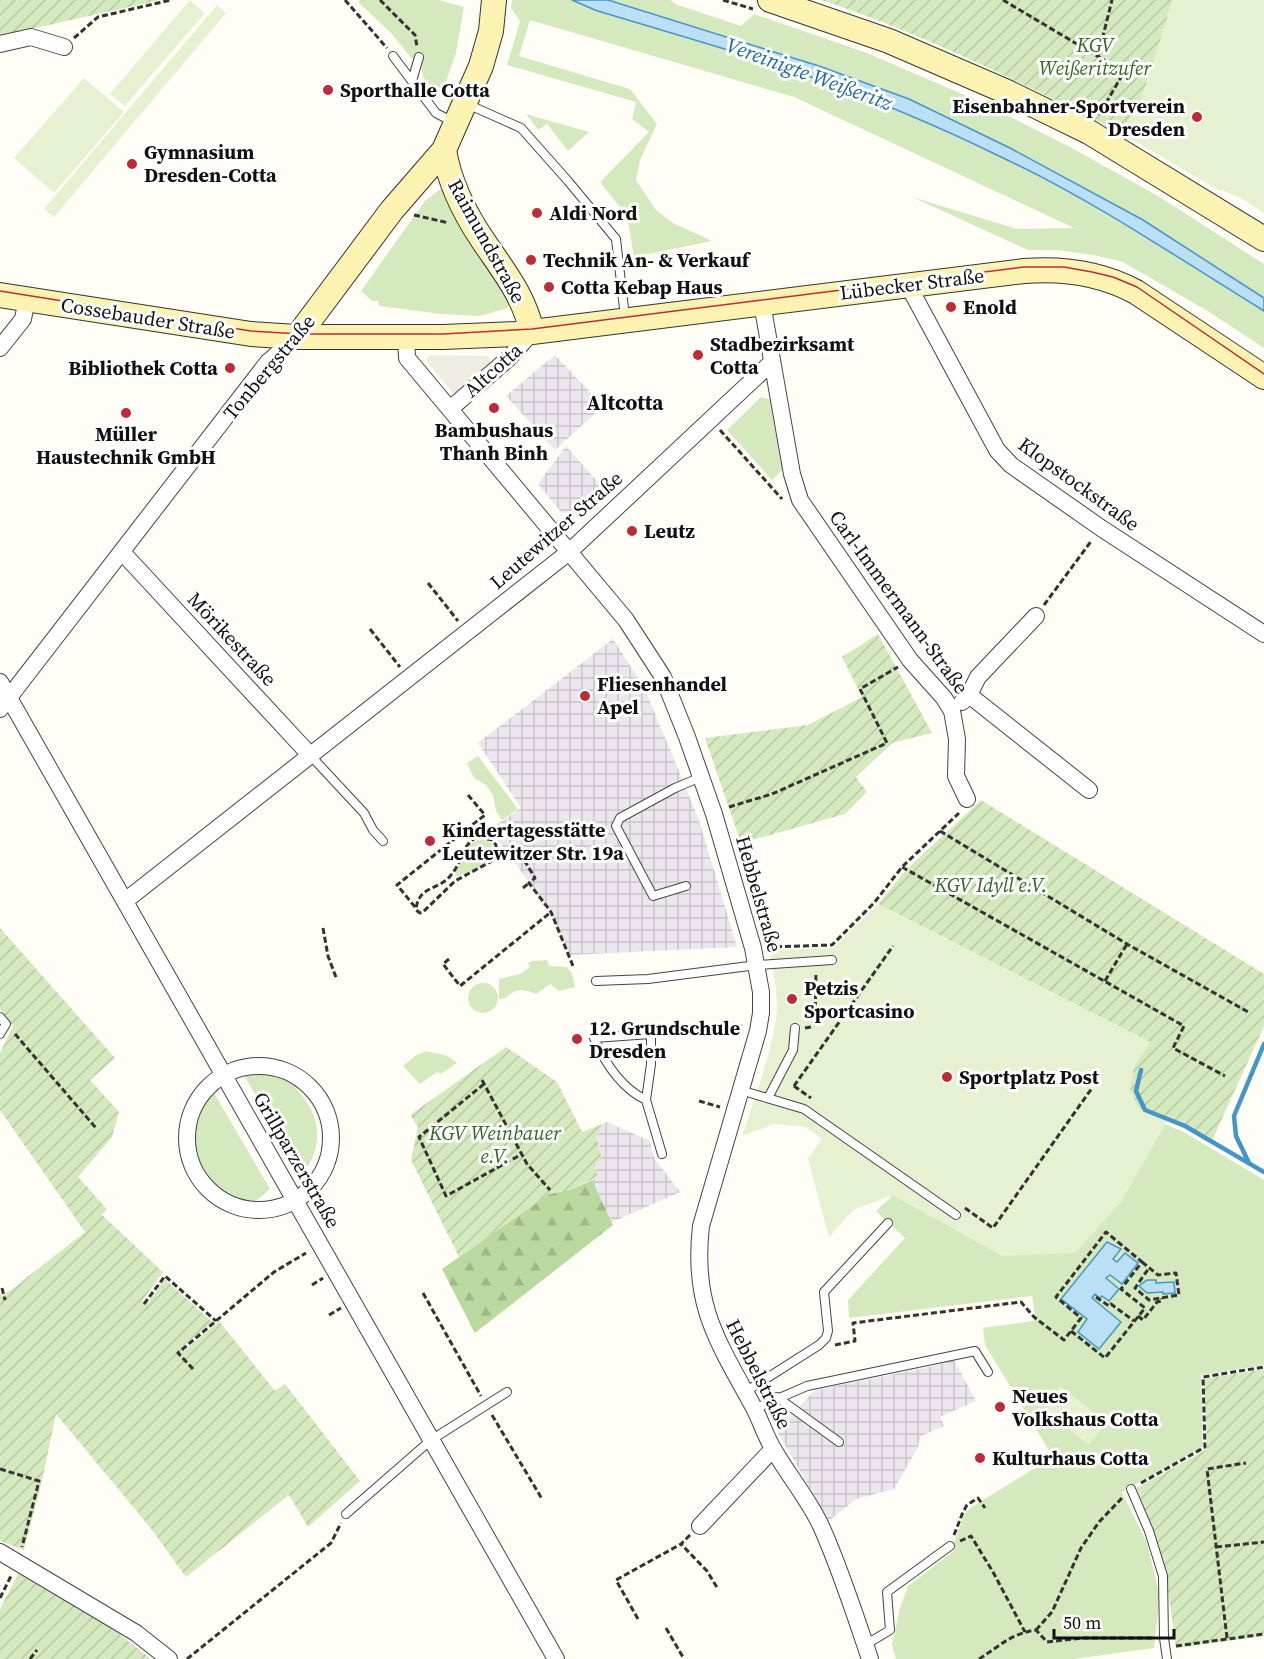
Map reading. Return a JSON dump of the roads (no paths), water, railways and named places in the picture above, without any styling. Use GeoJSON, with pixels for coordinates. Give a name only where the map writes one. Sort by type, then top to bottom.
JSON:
{"type":"FeatureCollection","features":[{"type":"Feature","properties":{"kind":"main road","name":"Tonbergstraße"},"geometry":{"type":"LineString","coordinates":[[297,337],[398,203],[444,150],[481,66],[491,31],[494,1]]}},
{"type":"Feature","properties":{"kind":"main road"},"geometry":{"type":"LineString","coordinates":[[765,6],[889,40],[1007,92],[1089,132],[1264,240]]}},
{"type":"Feature","properties":{"kind":"main road","name":"Raimundstraße"},"geometry":{"type":"LineString","coordinates":[[444,150],[451,179],[473,225],[521,297],[532,332]]}},
{"type":"Feature","properties":{"kind":"main road","name":"Lübecker Straße"},"geometry":{"type":"LineString","coordinates":[[532,332],[1046,269],[1092,275],[1119,283],[1155,303],[1264,377]]}},
{"type":"Feature","properties":{"kind":"main road","name":"Cossebauder Straße"},"geometry":{"type":"LineString","coordinates":[[0,295],[241,333],[297,337]]}},
{"type":"Feature","properties":{"kind":"main road","name":"Altcotta"},"geometry":{"type":"LineString","coordinates":[[297,337],[492,336],[532,332]]}},
{"type":"Feature","properties":{"kind":"street"},"geometry":{"type":"LineString","coordinates":[[0,44],[31,38],[64,47]]}},
{"type":"Feature","properties":{"kind":"street","name":"Klopstockstraße"},"geometry":{"type":"LineString","coordinates":[[908,285],[998,450],[1011,465],[1101,528],[1264,634]]}},
{"type":"Feature","properties":{"kind":"street"},"geometry":{"type":"LineString","coordinates":[[0,348],[23,319],[27,299]]}},
{"type":"Feature","properties":{"kind":"street"},"geometry":{"type":"LineString","coordinates":[[762,303],[772,362]]}},
{"type":"Feature","properties":{"kind":"street","name":"Altcotta"},"geometry":{"type":"LineString","coordinates":[[406,336],[407,358],[450,409],[510,357],[532,332]]}},
{"type":"Feature","properties":{"kind":"street","name":"Tonbergstraße"},"geometry":{"type":"LineString","coordinates":[[4,703],[268,362],[297,337]]}},
{"type":"Feature","properties":{"kind":"street","name":"Leutewitzer Straße"},"geometry":{"type":"LineString","coordinates":[[124,901],[569,552],[772,362]]}},
{"type":"Feature","properties":{"kind":"street","name":"Carl-Immermann-Straße"},"geometry":{"type":"LineString","coordinates":[[772,362],[792,474],[800,500],[910,660],[944,698],[952,711],[957,739],[956,776],[967,799]]}},
{"type":"Feature","properties":{"kind":"street","name":"Hebbelstraße"},"geometry":{"type":"LineString","coordinates":[[450,409],[626,620],[663,677],[714,814],[757,964],[761,1013],[759,1031],[700,1226],[699,1280],[706,1316],[718,1342],[773,1449],[820,1524],[867,1652]]}},
{"type":"Feature","properties":{"kind":"street","name":"Mörikestraße"},"geometry":{"type":"LineString","coordinates":[[122,552],[310,755]]}},
{"type":"Feature","properties":{"kind":"street"},"geometry":{"type":"LineString","coordinates":[[952,711],[969,695],[978,677],[1036,616]]}},
{"type":"Feature","properties":{"kind":"street","name":"Grillparzerstraße"},"geometry":{"type":"LineString","coordinates":[[0,682],[4,703],[124,901],[556,1659]]}},
{"type":"Feature","properties":{"kind":"street"},"geometry":{"type":"LineString","coordinates":[[969,695],[1089,790]]}},
{"type":"Feature","properties":{"kind":"street"},"geometry":{"type":"LineString","coordinates":[[253,1066],[283,1070],[306,1081],[325,1108],[331,1128],[330,1156],[320,1178],[295,1200],[283,1207],[265,1211],[246,1210],[223,1202],[204,1186],[189,1160],[186,1137],[190,1114],[205,1090],[224,1075],[253,1066]]}},
{"type":"Feature","properties":{"kind":"street","name":"Hebbelstraße"},"geometry":{"type":"LineString","coordinates":[[700,1526],[773,1449]]}},
{"type":"Feature","properties":{"kind":"street"},"geometry":{"type":"LineString","coordinates":[[0,1552],[136,1634],[169,1659]]}},
{"type":"Feature","properties":{"kind":"lane"},"geometry":{"type":"LineString","coordinates":[[393,56],[436,113],[461,114],[521,128],[568,181],[616,239],[626,321]]}},
{"type":"Feature","properties":{"kind":"lane"},"geometry":{"type":"LineString","coordinates":[[412,81],[419,57]]}},
{"type":"Feature","properties":{"kind":"lane"},"geometry":{"type":"LineString","coordinates":[[310,755],[364,813],[373,830],[383,841]]}},
{"type":"Feature","properties":{"kind":"lane"},"geometry":{"type":"LineString","coordinates":[[686,886],[653,896],[616,826],[620,818],[675,788],[701,777]]}},
{"type":"Feature","properties":{"kind":"lane"},"geometry":{"type":"LineString","coordinates":[[596,981],[648,979],[757,964],[832,960]]}},
{"type":"Feature","properties":{"kind":"lane"},"geometry":{"type":"LineString","coordinates":[[0,1034],[3,1020]]}},
{"type":"Feature","properties":{"kind":"lane"},"geometry":{"type":"LineString","coordinates":[[768,1098],[793,1050],[795,1028]]}},
{"type":"Feature","properties":{"kind":"lane"},"geometry":{"type":"LineString","coordinates":[[646,1100],[634,1094],[605,1062],[594,1038],[651,1034],[651,1064],[646,1100],[662,1154]]}},
{"type":"Feature","properties":{"kind":"lane"},"geometry":{"type":"LineString","coordinates":[[740,1090],[804,1109],[956,1215]]}},
{"type":"Feature","properties":{"kind":"lane"},"geometry":{"type":"LineString","coordinates":[[745,1392],[826,1338],[828,1331],[824,1292],[888,1223]]}},
{"type":"Feature","properties":{"kind":"lane"},"geometry":{"type":"LineString","coordinates":[[754,1409],[777,1397],[807,1386],[975,1351],[988,1372]]}},
{"type":"Feature","properties":{"kind":"lane"},"geometry":{"type":"LineString","coordinates":[[346,1514],[431,1440],[507,1392]]}},
{"type":"Feature","properties":{"kind":"lane"},"geometry":{"type":"LineString","coordinates":[[777,1397],[839,1442]]}},
{"type":"Feature","properties":{"kind":"lane"},"geometry":{"type":"LineString","coordinates":[[1131,1489],[1149,1531],[1163,1576],[1164,1638],[1167,1659]]}},
{"type":"Feature","properties":{"kind":"lane"},"geometry":{"type":"LineString","coordinates":[[867,1652],[890,1630],[887,1592],[950,1546]]}},
{"type":"Feature","properties":{"kind":"water","name":"Vereinigte Weißeritz"},"geometry":{"type":"Polygon","coordinates":[[[572,0],[608,0],[819,66],[909,99],[1010,148],[1143,220],[1264,298],[1264,311],[1135,230],[1069,192],[952,134],[800,73],[595,10],[572,0]]]}},
{"type":"Feature","properties":{"kind":"water"},"geometry":{"type":"Polygon","coordinates":[[[1107,1242],[1121,1249],[1113,1259],[1117,1262],[1125,1253],[1138,1263],[1122,1284],[1110,1275],[1106,1278],[1119,1289],[1109,1301],[1095,1294],[1092,1298],[1121,1322],[1099,1349],[1078,1332],[1087,1319],[1061,1299],[1107,1242]]]}},
{"type":"Feature","properties":{"kind":"water"},"geometry":{"type":"Polygon","coordinates":[[[1147,1280],[1156,1280],[1156,1283],[1174,1282],[1175,1293],[1147,1293],[1139,1286],[1147,1280]]]}},
{"type":"Feature","properties":{"kind":"waterway"},"geometry":{"type":"LineString","coordinates":[[1249,1163],[1236,1136],[1234,1116],[1264,1044]]}},
{"type":"Feature","properties":{"kind":"waterway"},"geometry":{"type":"LineString","coordinates":[[1141,1070],[1136,1091],[1145,1110],[1185,1126],[1264,1172]]}},
{"type":"Feature","properties":{"kind":"tram line"},"geometry":{"type":"LineString","coordinates":[[0,291],[251,331],[300,334],[443,334],[532,329],[1024,267],[1064,267],[1113,277],[1137,287],[1264,374]]}},
{"type":"Feature","properties":{"kind":"place","name":"Sporthalle Cotta"},"geometry":{"type":"Point","coordinates":[328,90]}},
{"type":"Feature","properties":{"kind":"place","name":"Eisenbahner-Sportverein Dresden"},"geometry":{"type":"Point","coordinates":[1197,117]}},
{"type":"Feature","properties":{"kind":"place","name":"Gymnasium Dresden-Cotta"},"geometry":{"type":"Point","coordinates":[132,164]}},
{"type":"Feature","properties":{"kind":"place","name":"Aldi Nord"},"geometry":{"type":"Point","coordinates":[537,213]}},
{"type":"Feature","properties":{"kind":"place","name":"Technik An- & Verkauf"},"geometry":{"type":"Point","coordinates":[531,260]}},
{"type":"Feature","properties":{"kind":"place","name":"Cotta Kebap Haus"},"geometry":{"type":"Point","coordinates":[549,287]}},
{"type":"Feature","properties":{"kind":"place","name":"Enold"},"geometry":{"type":"Point","coordinates":[951,307]}},
{"type":"Feature","properties":{"kind":"place","name":"Stadbezirksamt Cotta"},"geometry":{"type":"Point","coordinates":[698,355]}},
{"type":"Feature","properties":{"kind":"place","name":"Bibliothek Cotta"},"geometry":{"type":"Point","coordinates":[230,368]}},
{"type":"Feature","properties":{"kind":"place","name":"Bambushaus Thanh Binh"},"geometry":{"type":"Point","coordinates":[494,408]}},
{"type":"Feature","properties":{"kind":"place","name":"Müller Haustechnik GmbH"},"geometry":{"type":"Point","coordinates":[126,413]}},
{"type":"Feature","properties":{"kind":"place","name":"Leutz"},"geometry":{"type":"Point","coordinates":[632,531]}},
{"type":"Feature","properties":{"kind":"place","name":"Fliesenhandel Apel"},"geometry":{"type":"Point","coordinates":[585,696]}},
{"type":"Feature","properties":{"kind":"place","name":"Kindertagesstätte Leutewitzer Str. 19a"},"geometry":{"type":"Point","coordinates":[430,841]}},
{"type":"Feature","properties":{"kind":"place","name":"Petzis Sportcasino"},"geometry":{"type":"Point","coordinates":[792,999]}},
{"type":"Feature","properties":{"kind":"place","name":"12. Grundschule Dresden"},"geometry":{"type":"Point","coordinates":[577,1039]}},
{"type":"Feature","properties":{"kind":"place","name":"Sportplatz Post"},"geometry":{"type":"Point","coordinates":[947,1077]}},
{"type":"Feature","properties":{"kind":"place","name":"Neues Volkshaus Cotta"},"geometry":{"type":"Point","coordinates":[1000,1407]}},
{"type":"Feature","properties":{"kind":"place","name":"Kulturhaus Cotta"},"geometry":{"type":"Point","coordinates":[980,1458]}},
{"type":"Feature","properties":{"kind":"district","name":"Altcotta"},"geometry":{"type":"Point","coordinates":[625,403]}},
{"type":"Feature","properties":{"kind":"park label","name":"KGV Weißeritzufer"},"geometry":{"type":"Point","coordinates":[1095,56]}},
{"type":"Feature","properties":{"kind":"park label","name":"KGV Idyll e.V."},"geometry":{"type":"Point","coordinates":[991,885]}},
{"type":"Feature","properties":{"kind":"park label","name":"KGV Weinbauer e.V."},"geometry":{"type":"Point","coordinates":[495,1144]}}]}
